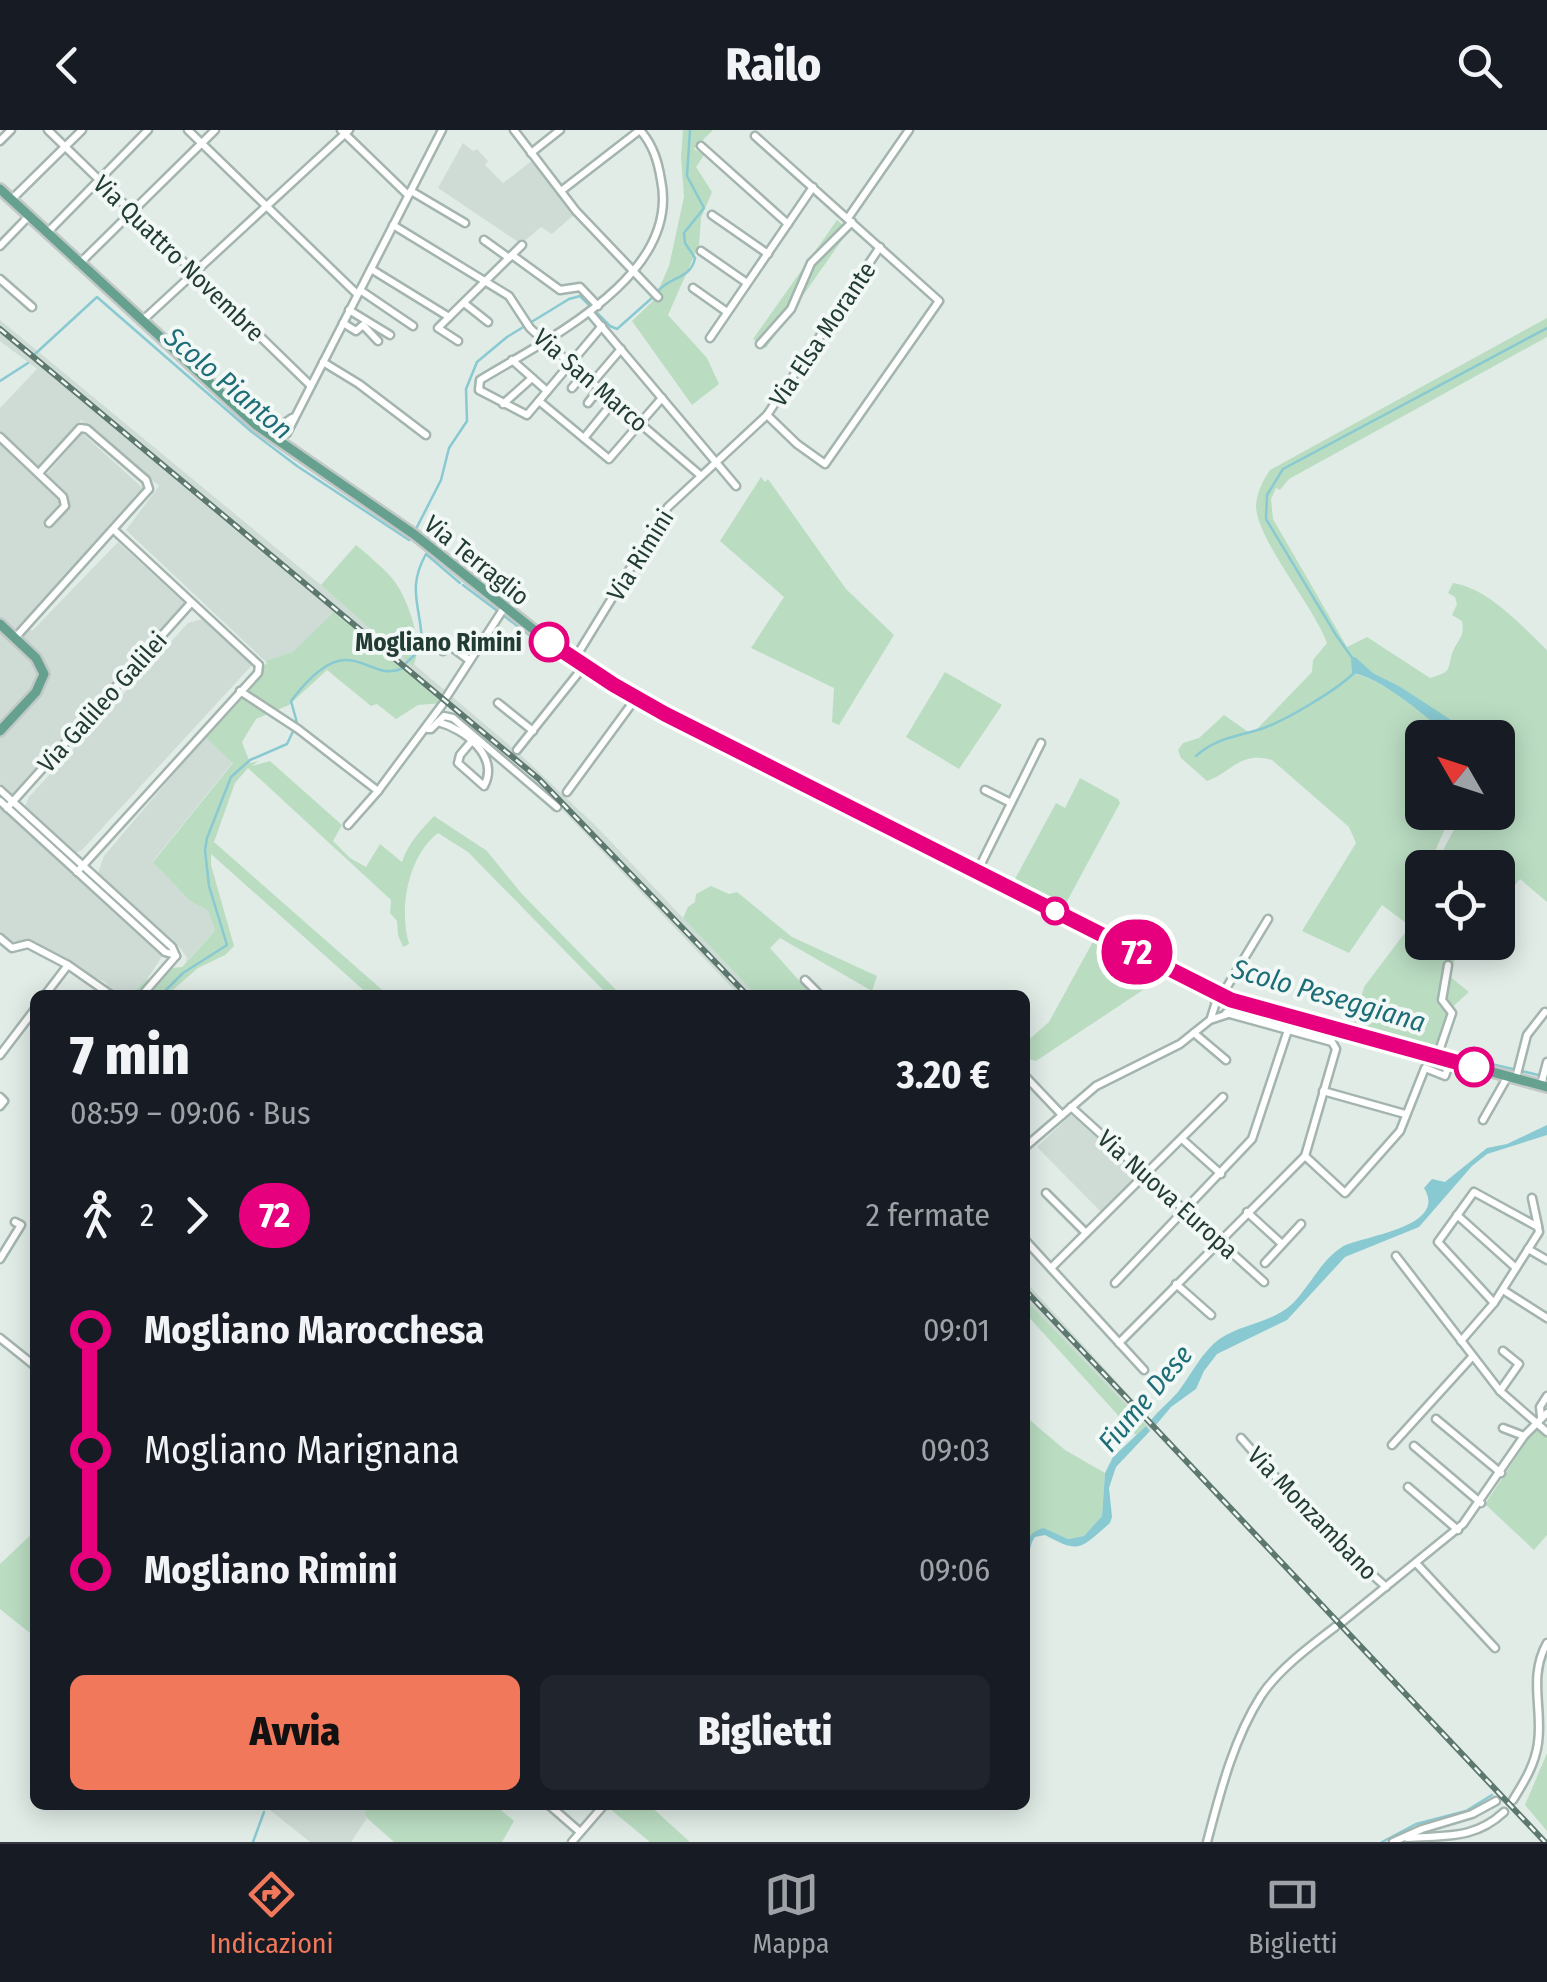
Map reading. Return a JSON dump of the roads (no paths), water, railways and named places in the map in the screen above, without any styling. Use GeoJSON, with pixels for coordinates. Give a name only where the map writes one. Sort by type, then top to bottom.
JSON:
{"type":"FeatureCollection","features":[{"type":"Feature","properties":{"kind":"main road","name":"Via Terraglio"},"geometry":{"type":"LineString","coordinates":[[0,190],[15,197],[28,216],[78,265],[256,426],[415,534],[500,612],[633,702],[1249,1007],[1439,1052],[1449,1063],[1544,1081]]}},
{"type":"Feature","properties":{"kind":"main road"},"geometry":{"type":"LineString","coordinates":[[0,624],[36,658],[44,674],[44,680],[0,731]]}},
{"type":"Feature","properties":{"kind":"street"},"geometry":{"type":"LineString","coordinates":[[0,141],[10,130]]}},
{"type":"Feature","properties":{"kind":"street","name":"Via Quattro Novembre"},"geometry":{"type":"LineString","coordinates":[[48,130],[310,386]]}},
{"type":"Feature","properties":{"kind":"street"},"geometry":{"type":"LineString","coordinates":[[15,197],[82,130]]}},
{"type":"Feature","properties":{"kind":"street"},"geometry":{"type":"LineString","coordinates":[[46,234],[148,130]]}},
{"type":"Feature","properties":{"kind":"street"},"geometry":{"type":"LineString","coordinates":[[188,130],[359,292],[413,326]]}},
{"type":"Feature","properties":{"kind":"street"},"geometry":{"type":"LineString","coordinates":[[78,265],[214,130]]}},
{"type":"Feature","properties":{"kind":"street"},"geometry":{"type":"LineString","coordinates":[[296,454],[288,445],[287,433],[296,413],[442,130]]}},
{"type":"Feature","properties":{"kind":"street"},"geometry":{"type":"LineString","coordinates":[[526,130],[516,133],[561,191],[655,294]]}},
{"type":"Feature","properties":{"kind":"street"},"geometry":{"type":"LineString","coordinates":[[532,153],[560,130]]}},
{"type":"Feature","properties":{"kind":"street"},"geometry":{"type":"LineString","coordinates":[[561,191],[640,130],[655,153],[664,204],[643,262],[634,272],[594,309],[478,384],[479,390],[527,415],[602,326]]}},
{"type":"Feature","properties":{"kind":"street"},"geometry":{"type":"LineString","coordinates":[[760,344],[791,308],[811,264],[850,220],[909,130]]}},
{"type":"Feature","properties":{"kind":"street"},"geometry":{"type":"LineString","coordinates":[[141,322],[345,131],[410,193],[465,223]]}},
{"type":"Feature","properties":{"kind":"street"},"geometry":{"type":"LineString","coordinates":[[755,136],[939,300],[825,464],[765,418]]}},
{"type":"Feature","properties":{"kind":"street"},"geometry":{"type":"LineString","coordinates":[[701,146],[788,224]]}},
{"type":"Feature","properties":{"kind":"street"},"geometry":{"type":"LineString","coordinates":[[710,338],[813,187]]}},
{"type":"Feature","properties":{"kind":"street"},"geometry":{"type":"LineString","coordinates":[[712,215],[768,254]]}},
{"type":"Feature","properties":{"kind":"street"},"geometry":{"type":"LineString","coordinates":[[0,246],[28,216]]}},
{"type":"Feature","properties":{"kind":"street","name":"Via San Marco"},"geometry":{"type":"LineString","coordinates":[[393,225],[509,296],[543,340],[700,475]]}},
{"type":"Feature","properties":{"kind":"street","name":"Via San Marco"},"geometry":{"type":"LineString","coordinates":[[484,240],[560,290],[580,288],[594,309]]}},
{"type":"Feature","properties":{"kind":"street"},"geometry":{"type":"LineString","coordinates":[[458,341],[438,328],[522,245]]}},
{"type":"Feature","properties":{"kind":"street","name":"Via Elsa Morante"},"geometry":{"type":"LineString","coordinates":[[765,418],[880,247]]}},
{"type":"Feature","properties":{"kind":"street"},"geometry":{"type":"LineString","coordinates":[[701,251],[748,283]]}},
{"type":"Feature","properties":{"kind":"street"},"geometry":{"type":"LineString","coordinates":[[371,269],[450,318]]}},
{"type":"Feature","properties":{"kind":"street"},"geometry":{"type":"LineString","coordinates":[[0,279],[32,307]]}},
{"type":"Feature","properties":{"kind":"street"},"geometry":{"type":"LineString","coordinates":[[693,288],[727,312]]}},
{"type":"Feature","properties":{"kind":"street"},"geometry":{"type":"LineString","coordinates":[[464,303],[488,322]]}},
{"type":"Feature","properties":{"kind":"street"},"geometry":{"type":"LineString","coordinates":[[594,309],[602,326],[736,486]]}},
{"type":"Feature","properties":{"kind":"street"},"geometry":{"type":"LineString","coordinates":[[349,310],[390,335]]}},
{"type":"Feature","properties":{"kind":"street"},"geometry":{"type":"LineString","coordinates":[[343,323],[356,331],[363,326],[378,341]]}},
{"type":"Feature","properties":{"kind":"street"},"geometry":{"type":"LineString","coordinates":[[592,383],[621,349]]}},
{"type":"Feature","properties":{"kind":"street"},"geometry":{"type":"LineString","coordinates":[[512,360],[548,391]]}},
{"type":"Feature","properties":{"kind":"street"},"geometry":{"type":"LineString","coordinates":[[323,362],[426,435]]}},
{"type":"Feature","properties":{"kind":"street"},"geometry":{"type":"LineString","coordinates":[[572,388],[583,375]]}},
{"type":"Feature","properties":{"kind":"street"},"geometry":{"type":"LineString","coordinates":[[503,404],[532,378]]}},
{"type":"Feature","properties":{"kind":"street"},"geometry":{"type":"LineString","coordinates":[[588,402],[600,389]]}},
{"type":"Feature","properties":{"kind":"street"},"geometry":{"type":"LineString","coordinates":[[539,401],[609,459],[662,398]]}},
{"type":"Feature","properties":{"kind":"street"},"geometry":{"type":"LineString","coordinates":[[584,438],[614,401]]}},
{"type":"Feature","properties":{"kind":"street"},"geometry":{"type":"LineString","coordinates":[[275,440],[279,427],[296,413]]}},
{"type":"Feature","properties":{"kind":"street","name":"Via Rimini"},"geometry":{"type":"LineString","coordinates":[[517,750],[579,667],[668,507],[765,418]]}},
{"type":"Feature","properties":{"kind":"street"},"geometry":{"type":"LineString","coordinates":[[256,426],[279,427]]}},
{"type":"Feature","properties":{"kind":"street"},"geometry":{"type":"LineString","coordinates":[[15,638],[147,495],[149,486],[92,431],[80,428],[39,473]]}},
{"type":"Feature","properties":{"kind":"street"},"geometry":{"type":"LineString","coordinates":[[275,440],[287,433]]}},
{"type":"Feature","properties":{"kind":"street"},"geometry":{"type":"LineString","coordinates":[[0,437],[65,500],[65,506],[49,523]]}},
{"type":"Feature","properties":{"kind":"street"},"geometry":{"type":"LineString","coordinates":[[80,869],[258,673],[259,665],[114,530]]}},
{"type":"Feature","properties":{"kind":"street","name":"Via Galileo Galilei"},"geometry":{"type":"LineString","coordinates":[[10,804],[191,603]]}},
{"type":"Feature","properties":{"kind":"street"},"geometry":{"type":"LineString","coordinates":[[447,696],[500,612]]}},
{"type":"Feature","properties":{"kind":"street"},"geometry":{"type":"LineString","coordinates":[[443,651],[449,645],[469,660]]}},
{"type":"Feature","properties":{"kind":"street"},"geometry":{"type":"LineString","coordinates":[[240,692],[296,728],[378,792]]}},
{"type":"Feature","properties":{"kind":"street"},"geometry":{"type":"LineString","coordinates":[[567,792],[633,702]]}},
{"type":"Feature","properties":{"kind":"street"},"geometry":{"type":"LineString","coordinates":[[498,703],[533,731]]}},
{"type":"Feature","properties":{"kind":"street"},"geometry":{"type":"LineString","coordinates":[[348,825],[378,792],[442,705]]}},
{"type":"Feature","properties":{"kind":"street"},"geometry":{"type":"LineString","coordinates":[[426,729],[432,729],[444,716],[453,718],[558,807]]}},
{"type":"Feature","properties":{"kind":"street"},"geometry":{"type":"LineString","coordinates":[[438,722],[452,726],[470,742],[490,764],[484,786],[458,763],[470,742]]}},
{"type":"Feature","properties":{"kind":"street"},"geometry":{"type":"LineString","coordinates":[[977,872],[1041,743]]}},
{"type":"Feature","properties":{"kind":"street"},"geometry":{"type":"LineString","coordinates":[[0,790],[80,869],[172,946],[176,956],[146,990]]}},
{"type":"Feature","properties":{"kind":"street"},"geometry":{"type":"LineString","coordinates":[[986,790],[1010,803]]}},
{"type":"Feature","properties":{"kind":"street"},"geometry":{"type":"LineString","coordinates":[[0,801],[10,804]]}},
{"type":"Feature","properties":{"kind":"street"},"geometry":{"type":"LineString","coordinates":[[1030,1143],[1096,1086],[1180,1044],[1211,1017],[1268,919]]}},
{"type":"Feature","properties":{"kind":"street"},"geometry":{"type":"LineString","coordinates":[[0,938],[12,948],[28,944],[104,990]]}},
{"type":"Feature","properties":{"kind":"street"},"geometry":{"type":"LineString","coordinates":[[1439,1052],[1452,1013],[1442,1000],[1448,965]]}},
{"type":"Feature","properties":{"kind":"street"},"geometry":{"type":"LineString","coordinates":[[50,990],[68,966]]}},
{"type":"Feature","properties":{"kind":"street"},"geometry":{"type":"LineString","coordinates":[[805,980],[815,990]]}},
{"type":"Feature","properties":{"kind":"street"},"geometry":{"type":"LineString","coordinates":[[1209,989],[1216,1002],[1211,1017]]}},
{"type":"Feature","properties":{"kind":"street"},"geometry":{"type":"LineString","coordinates":[[1226,993],[1232,1006],[1226,1013]]}},
{"type":"Feature","properties":{"kind":"street"},"geometry":{"type":"LineString","coordinates":[[1211,1017],[1249,1007]]}},
{"type":"Feature","properties":{"kind":"street"},"geometry":{"type":"LineString","coordinates":[[1483,1120],[1515,1074],[1527,1035],[1545,1012]]}},
{"type":"Feature","properties":{"kind":"street"},"geometry":{"type":"LineString","coordinates":[[1119,1343],[1305,1156],[1336,1049],[1332,1042],[1226,1013]]}},
{"type":"Feature","properties":{"kind":"street"},"geometry":{"type":"LineString","coordinates":[[0,1055],[30,1016]]}},
{"type":"Feature","properties":{"kind":"street"},"geometry":{"type":"LineString","coordinates":[[1116,1283],[1187,1211],[1256,1130],[1288,1030]]}},
{"type":"Feature","properties":{"kind":"street"},"geometry":{"type":"LineString","coordinates":[[1194,1033],[1226,1060]]}},
{"type":"Feature","properties":{"kind":"street"},"geometry":{"type":"LineString","coordinates":[[1544,1081],[1547,1062]]}},
{"type":"Feature","properties":{"kind":"street"},"geometry":{"type":"LineString","coordinates":[[1305,1156],[1345,1194],[1400,1131],[1425,1068],[1445,1076],[1449,1063]]}},
{"type":"Feature","properties":{"kind":"street"},"geometry":{"type":"LineString","coordinates":[[1030,1081],[1062,1114]]}},
{"type":"Feature","properties":{"kind":"street"},"geometry":{"type":"LineString","coordinates":[[1323,1091],[1405,1114]]}},
{"type":"Feature","properties":{"kind":"street"},"geometry":{"type":"LineString","coordinates":[[0,1097],[4,1101],[0,1106]]}},
{"type":"Feature","properties":{"kind":"street"},"geometry":{"type":"LineString","coordinates":[[1051,1268],[1223,1097]]}},
{"type":"Feature","properties":{"kind":"street","name":"Via Nuova Europa"},"geometry":{"type":"LineString","coordinates":[[1071,1107],[1264,1282]]}},
{"type":"Feature","properties":{"kind":"street"},"geometry":{"type":"LineString","coordinates":[[1182,1138],[1220,1174]]}},
{"type":"Feature","properties":{"kind":"street"},"geometry":{"type":"LineString","coordinates":[[1494,1303],[1438,1242],[1474,1192],[1538,1227]]}},
{"type":"Feature","properties":{"kind":"street"},"geometry":{"type":"LineString","coordinates":[[1046,1193],[1086,1233]]}},
{"type":"Feature","properties":{"kind":"street"},"geometry":{"type":"LineString","coordinates":[[1461,1341],[1494,1303],[1539,1232],[1532,1198]]}},
{"type":"Feature","properties":{"kind":"street"},"geometry":{"type":"LineString","coordinates":[[1247,1212],[1282,1244]]}},
{"type":"Feature","properties":{"kind":"street"},"geometry":{"type":"LineString","coordinates":[[1456,1215],[1516,1268]]}},
{"type":"Feature","properties":{"kind":"street"},"geometry":{"type":"LineString","coordinates":[[0,1259],[20,1225],[15,1222]]}},
{"type":"Feature","properties":{"kind":"street"},"geometry":{"type":"LineString","coordinates":[[1266,1263],[1301,1224]]}},
{"type":"Feature","properties":{"kind":"street"},"geometry":{"type":"LineString","coordinates":[[1030,1245],[1144,1370]]}},
{"type":"Feature","properties":{"kind":"street"},"geometry":{"type":"LineString","coordinates":[[1528,1248],[1547,1260]]}},
{"type":"Feature","properties":{"kind":"street"},"geometry":{"type":"LineString","coordinates":[[1396,1256],[1500,1391],[1541,1418]]}},
{"type":"Feature","properties":{"kind":"street"},"geometry":{"type":"LineString","coordinates":[[1176,1284],[1211,1316]]}},
{"type":"Feature","properties":{"kind":"street"},"geometry":{"type":"LineString","coordinates":[[1502,1290],[1547,1318]]}},
{"type":"Feature","properties":{"kind":"street"},"geometry":{"type":"LineString","coordinates":[[0,1338],[30,1362]]}},
{"type":"Feature","properties":{"kind":"street"},"geometry":{"type":"LineString","coordinates":[[1500,1391],[1519,1364],[1504,1351]]}},
{"type":"Feature","properties":{"kind":"street"},"geometry":{"type":"LineString","coordinates":[[1392,1445],[1472,1356]]}},
{"type":"Feature","properties":{"kind":"street"},"geometry":{"type":"LineString","coordinates":[[1547,1396],[1540,1407],[1547,1432]]}},
{"type":"Feature","properties":{"kind":"street"},"geometry":{"type":"LineString","coordinates":[[1206,1842],[1226,1775],[1262,1696],[1338,1625],[1458,1530],[1541,1418]]}},
{"type":"Feature","properties":{"kind":"street"},"geometry":{"type":"LineString","coordinates":[[1436,1419],[1501,1473]]}},
{"type":"Feature","properties":{"kind":"street"},"geometry":{"type":"LineString","coordinates":[[1503,1428],[1524,1436]]}},
{"type":"Feature","properties":{"kind":"street","name":"Via Monzambano"},"geometry":{"type":"LineString","coordinates":[[1241,1438],[1320,1526],[1386,1587]]}},
{"type":"Feature","properties":{"kind":"street"},"geometry":{"type":"LineString","coordinates":[[1414,1446],[1481,1502]]}},
{"type":"Feature","properties":{"kind":"street"},"geometry":{"type":"LineString","coordinates":[[1408,1487],[1458,1530]]}},
{"type":"Feature","properties":{"kind":"street"},"geometry":{"type":"LineString","coordinates":[[1416,1563],[1496,1648]]}},
{"type":"Feature","properties":{"kind":"street"},"geometry":{"type":"LineString","coordinates":[[1512,1800],[1536,1754],[1536,1677],[1547,1643]]}},
{"type":"Feature","properties":{"kind":"street"},"geometry":{"type":"LineString","coordinates":[[1398,1840],[1472,1814],[1496,1801]]}},
{"type":"Feature","properties":{"kind":"street"},"geometry":{"type":"LineString","coordinates":[[555,1810],[580,1832]]}},
{"type":"Feature","properties":{"kind":"street"},"geometry":{"type":"LineString","coordinates":[[572,1842],[600,1810]]}},
{"type":"Feature","properties":{"kind":"street"},"geometry":{"type":"LineString","coordinates":[[1398,1840],[1468,1834],[1504,1812]]}},
{"type":"Feature","properties":{"kind":"street"},"geometry":{"type":"LineString","coordinates":[[1430,1826],[1431,1837]]}},
{"type":"Feature","properties":{"kind":"water"},"geometry":{"type":"Polygon","coordinates":[[[1351,658],[1451,720],[1430,720],[1377,682],[1352,673],[1351,658]]]}},
{"type":"Feature","properties":{"kind":"water"},"geometry":{"type":"Polygon","coordinates":[[[1547,1125],[1547,1135],[1487,1154],[1419,1227],[1345,1257],[1287,1320],[1217,1354],[1196,1389],[1171,1407],[1156,1425],[1151,1420],[1178,1392],[1214,1343],[1291,1305],[1342,1247],[1399,1228],[1424,1213],[1428,1202],[1424,1188],[1432,1179],[1445,1182],[1487,1148],[1507,1144],[1547,1125]]]}},
{"type":"Feature","properties":{"kind":"water"},"geometry":{"type":"Polygon","coordinates":[[[1146,1426],[1150,1431],[1116,1467],[1109,1488],[1110,1523],[1079,1546],[1066,1545],[1045,1535],[1035,1537],[1030,1554],[1030,1536],[1036,1531],[1044,1528],[1068,1539],[1084,1536],[1102,1516],[1105,1473],[1113,1457],[1146,1426]]]}},
{"type":"Feature","properties":{"kind":"waterway","name":"Scolo Pianton"},"geometry":{"type":"LineString","coordinates":[[658,291],[685,274],[695,258],[685,243],[684,233],[704,208],[687,176],[690,130]]}},
{"type":"Feature","properties":{"kind":"waterway","name":"Scolo Pianton"},"geometry":{"type":"LineString","coordinates":[[416,529],[441,480],[449,448],[467,421],[466,389],[477,362],[507,337],[569,299],[580,296],[617,329],[653,297]]}},
{"type":"Feature","properties":{"kind":"waterway","name":"Scolo Pianton"},"geometry":{"type":"LineString","coordinates":[[35,354],[97,297],[252,432],[297,466],[411,538]]}},
{"type":"Feature","properties":{"kind":"waterway"},"geometry":{"type":"LineString","coordinates":[[1353,659],[1266,519],[1267,495],[1283,469],[1547,328]]}},
{"type":"Feature","properties":{"kind":"waterway","name":"Scolo Pianton"},"geometry":{"type":"LineString","coordinates":[[0,381],[28,363]]}},
{"type":"Feature","properties":{"kind":"waterway","name":"Scolo Peseggiana"},"geometry":{"type":"LineString","coordinates":[[406,663],[422,648],[416,590],[426,554],[460,583]]}},
{"type":"Feature","properties":{"kind":"waterway","name":"Scolo Peseggiana"},"geometry":{"type":"LineString","coordinates":[[463,585],[576,670]]}},
{"type":"Feature","properties":{"kind":"waterway","name":"Scolo Peseggiana"},"geometry":{"type":"LineString","coordinates":[[166,990],[183,973],[227,945],[209,886],[205,850],[231,777],[250,760],[287,744],[297,723],[291,701],[323,668],[348,660],[380,670],[401,669]]}},
{"type":"Feature","properties":{"kind":"waterway"},"geometry":{"type":"LineString","coordinates":[[1196,756],[1219,742],[1283,719],[1324,696],[1355,672]]}},
{"type":"Feature","properties":{"kind":"waterway","name":"Scolo Peseggiana"},"geometry":{"type":"LineString","coordinates":[[583,674],[627,703],[1074,930]]}},
{"type":"Feature","properties":{"kind":"waterway","name":"Scolo Peseggiana"},"geometry":{"type":"LineString","coordinates":[[984,867],[1127,939]]}},
{"type":"Feature","properties":{"kind":"waterway","name":"Scolo Peseggiana"},"geometry":{"type":"LineString","coordinates":[[1163,956],[1234,992],[1461,1057],[1547,1077]]}},
{"type":"Feature","properties":{"kind":"waterway"},"geometry":{"type":"LineString","coordinates":[[1382,1842],[1416,1824],[1466,1811],[1492,1795]]}},
{"type":"Feature","properties":{"kind":"waterway","name":"Scolo Peseggiana"},"geometry":{"type":"LineString","coordinates":[[253,1842],[264,1812]]}},
{"type":"Feature","properties":{"kind":"railway"},"geometry":{"type":"LineString","coordinates":[[0,329],[539,779],[742,990]]}},
{"type":"Feature","properties":{"kind":"railway"},"geometry":{"type":"LineString","coordinates":[[1030,1295],[1545,1842]]}},
{"type":"Feature","properties":{"kind":"place","name":"Mogliano Rimini"},"geometry":{"type":"Point","coordinates":[549,642]}},
{"type":"Feature","properties":{"kind":"water label","name":"Fiume Dese"},"geometry":{"type":"Point","coordinates":[1145,1398]}}]}
